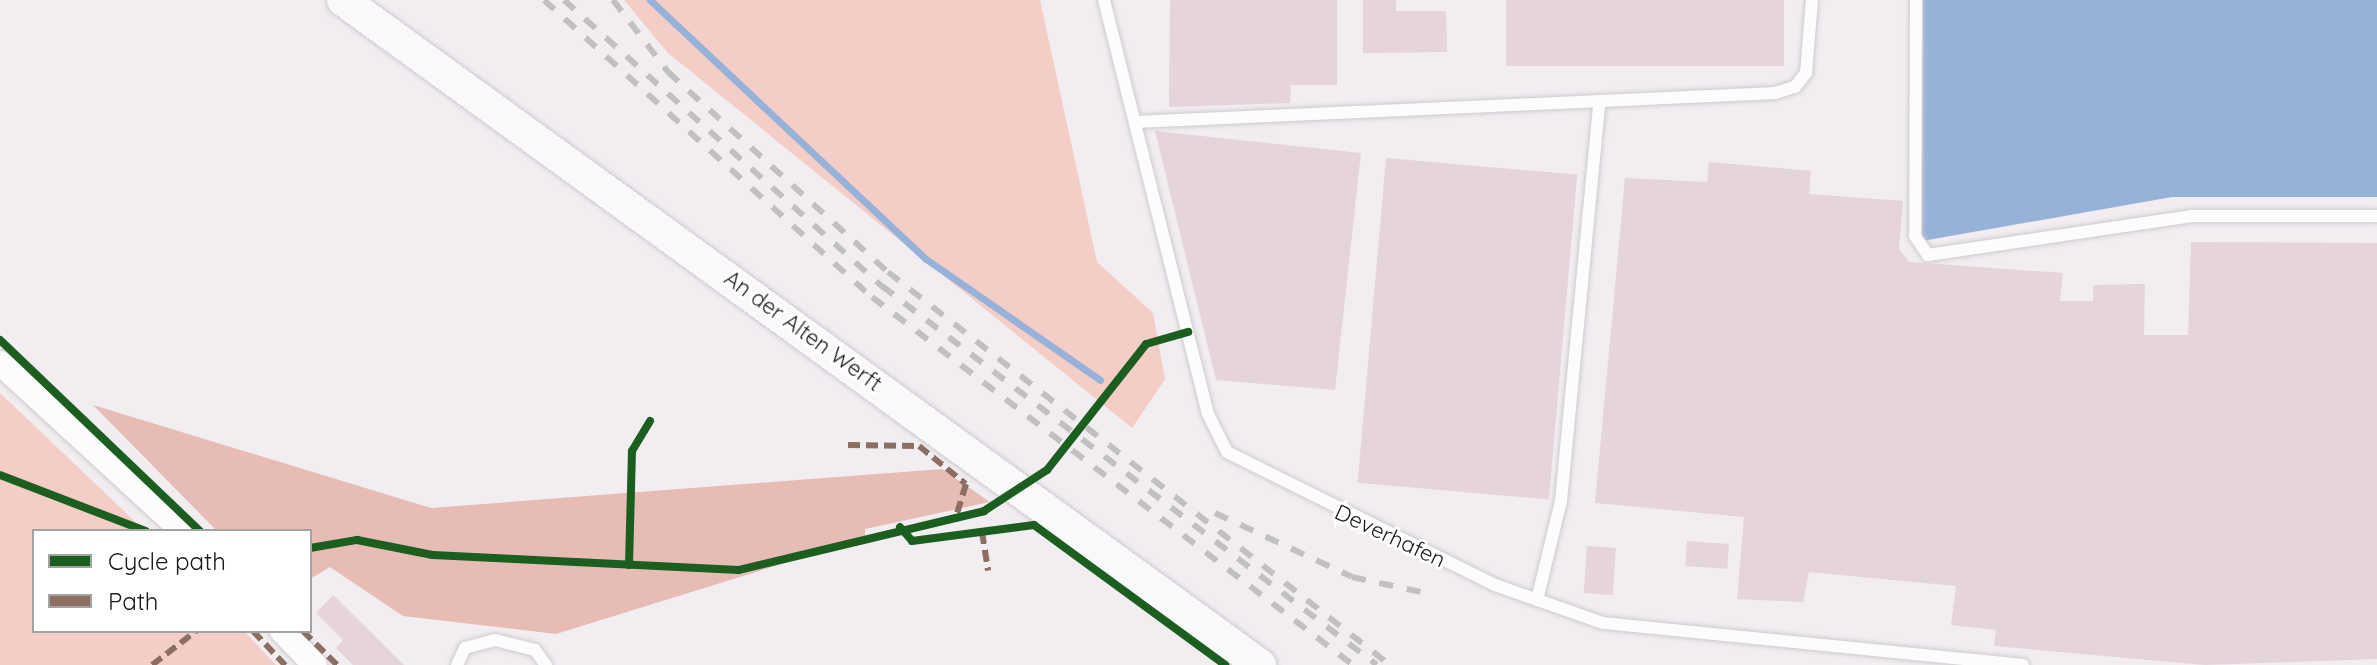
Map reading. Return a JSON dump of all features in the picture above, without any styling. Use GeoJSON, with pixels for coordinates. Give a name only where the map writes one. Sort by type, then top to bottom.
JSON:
{"type":"FeatureCollection","features":[{"type":"Feature","properties":{"kind":"street","name":"An der Alten Werft"},"geometry":{"type":"LineString","coordinates":[[343,0],[1260,665]]}},
{"type":"Feature","properties":{"kind":"street"},"geometry":{"type":"LineString","coordinates":[[0,363],[181,529]]}},
{"type":"Feature","properties":{"kind":"street"},"geometry":{"type":"LineString","coordinates":[[284,633],[315,665]]}},
{"type":"Feature","properties":{"kind":"lane","name":"Deverhafen"},"geometry":{"type":"LineString","coordinates":[[1104,0],[1208,414],[1227,452],[1282,485],[1537,600],[1603,623],[1909,660],[2023,665]]}},
{"type":"Feature","properties":{"kind":"lane"},"geometry":{"type":"LineString","coordinates":[[1135,122],[1386,106],[1599,104],[1795,87],[1808,65],[1812,0]]}},
{"type":"Feature","properties":{"kind":"lane"},"geometry":{"type":"LineString","coordinates":[[1916,0],[1915,236],[1928,255],[2192,216],[2377,216]]}},
{"type":"Feature","properties":{"kind":"lane"},"geometry":{"type":"LineString","coordinates":[[1537,600],[1561,501],[1599,104]]}},
{"type":"Feature","properties":{"kind":"lane"},"geometry":{"type":"LineString","coordinates":[[457,665],[477,641],[535,650],[546,665]]}},
{"type":"Feature","properties":{"kind":"shaded area"},"geometry":{"type":"Polygon","coordinates":[[[624,0],[1040,0],[1097,262],[1153,313],[1165,379],[1132,428],[668,53],[624,0]]]}},
{"type":"Feature","properties":{"kind":"shaded area"},"geometry":{"type":"Polygon","coordinates":[[[0,393],[143,529],[32,529],[32,633],[246,633],[276,665],[0,665],[0,393]]]}},
{"type":"Feature","properties":{"kind":"shaded area"},"geometry":{"type":"Polygon","coordinates":[[[93,405],[431,508],[942,469],[990,502],[865,529],[865,538],[556,634],[403,616],[330,567],[312,578],[312,529],[215,529],[93,405]]]}},
{"type":"Feature","properties":{"kind":"water"},"geometry":{"type":"Polygon","coordinates":[[[1923,0],[2377,0],[2377,197],[2172,197],[1922,241],[1923,0]]]}},
{"type":"Feature","properties":{"kind":"building"},"geometry":{"type":"Polygon","coordinates":[[[1170,0],[1337,0],[1337,85],[1291,85],[1290,103],[1169,107],[1170,0]]]}},
{"type":"Feature","properties":{"kind":"building"},"geometry":{"type":"Polygon","coordinates":[[[1363,0],[1396,0],[1396,11],[1446,11],[1447,52],[1363,53],[1363,0]]]}},
{"type":"Feature","properties":{"kind":"building"},"geometry":{"type":"Polygon","coordinates":[[[1506,0],[1784,0],[1784,66],[1506,66],[1506,0]]]}},
{"type":"Feature","properties":{"kind":"building"},"geometry":{"type":"Polygon","coordinates":[[[1155,131],[1361,153],[1335,390],[1216,380],[1155,131]]]}},
{"type":"Feature","properties":{"kind":"building"},"geometry":{"type":"Polygon","coordinates":[[[1386,158],[1577,175],[1549,499],[1358,483],[1386,158]]]}},
{"type":"Feature","properties":{"kind":"building"},"geometry":{"type":"Polygon","coordinates":[[[1709,162],[1811,171],[1809,194],[1903,201],[1899,249],[1909,262],[2063,273],[2060,301],[2093,301],[2093,285],[2145,284],[2144,335],[2188,335],[2191,242],[2377,243],[2377,659],[2205,665],[1994,646],[1996,630],[1951,625],[1956,586],[1809,572],[1803,602],[1737,599],[1744,517],[1595,503],[1625,178],[1707,182],[1709,162]]]}},
{"type":"Feature","properties":{"kind":"building"},"geometry":{"type":"Polygon","coordinates":[[[1687,541],[1729,544],[1727,569],[1685,566],[1687,541]]]}},
{"type":"Feature","properties":{"kind":"building"},"geometry":{"type":"Polygon","coordinates":[[[1587,546],[1616,548],[1613,595],[1584,593],[1587,546]]]}},
{"type":"Feature","properties":{"kind":"building"},"geometry":{"type":"Polygon","coordinates":[[[333,595],[404,665],[353,665],[336,648],[343,640],[316,613],[333,595]]]}},
{"type":"Feature","properties":{"kind":"waterway"},"geometry":{"type":"LineString","coordinates":[[650,0],[926,259],[1100,380]]}},
{"type":"Feature","properties":{"kind":"railway"},"geometry":{"type":"LineString","coordinates":[[544,0],[872,297],[1353,665]]}},
{"type":"Feature","properties":{"kind":"railway"},"geometry":{"type":"LineString","coordinates":[[564,0],[882,286],[1377,665]]}},
{"type":"Feature","properties":{"kind":"railway"},"geometry":{"type":"LineString","coordinates":[[613,0],[668,72],[888,272],[1390,665]]}},
{"type":"Feature","properties":{"kind":"railway"},"geometry":{"type":"LineString","coordinates":[[1215,513],[1352,577],[1426,593]]}},
{"type":"Feature","properties":{"kind":"marked path"},"geometry":{"type":"LineString","coordinates":[[848,445],[919,446],[966,484],[956,517]]}},
{"type":"Feature","properties":{"kind":"marked path"},"geometry":{"type":"LineString","coordinates":[[982,532],[988,571]]}},
{"type":"Feature","properties":{"kind":"marked path"},"geometry":{"type":"LineString","coordinates":[[152,665],[193,633]]}},
{"type":"Feature","properties":{"kind":"marked path"},"geometry":{"type":"LineString","coordinates":[[255,633],[285,665]]}},
{"type":"Feature","properties":{"kind":"marked path"},"geometry":{"type":"LineString","coordinates":[[305,633],[337,665]]}},
{"type":"Feature","properties":{"kind":"cycle path"},"geometry":{"type":"LineString","coordinates":[[312,548],[357,540],[433,555],[739,570],[984,511],[1047,470],[1146,344],[1188,332]]}},
{"type":"Feature","properties":{"kind":"cycle path"},"geometry":{"type":"LineString","coordinates":[[0,340],[198,529]]}},
{"type":"Feature","properties":{"kind":"cycle path"},"geometry":{"type":"LineString","coordinates":[[629,565],[632,451],[650,421]]}},
{"type":"Feature","properties":{"kind":"cycle path"},"geometry":{"type":"LineString","coordinates":[[0,475],[141,529]]}},
{"type":"Feature","properties":{"kind":"cycle path"},"geometry":{"type":"LineString","coordinates":[[900,527],[912,541],[1034,525],[1225,665]]}}]}
